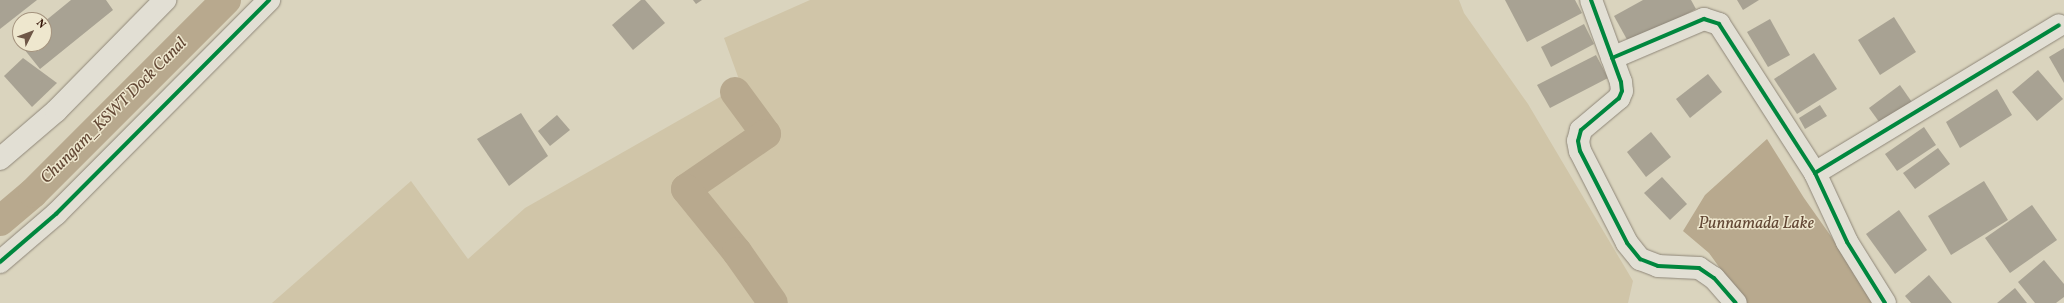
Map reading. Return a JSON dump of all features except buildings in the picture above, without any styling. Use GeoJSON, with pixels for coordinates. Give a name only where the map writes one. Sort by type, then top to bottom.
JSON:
{"type":"FeatureCollection","features":[{"type":"Feature","properties":{"kind":"street"},"geometry":{"type":"LineString","coordinates":[[0,159],[56,110],[165,0]]}},
{"type":"Feature","properties":{"kind":"street"},"geometry":{"type":"LineString","coordinates":[[0,262],[56,214],[269,0]]}},
{"type":"Feature","properties":{"kind":"street"},"geometry":{"type":"LineString","coordinates":[[1591,0],[1622,91],[1619,98],[1581,130],[1578,141],[1580,151],[1627,243],[1640,259],[1658,266],[1699,268],[1714,278],[1736,303]]}},
{"type":"Feature","properties":{"kind":"street"},"geometry":{"type":"LineString","coordinates":[[1612,58],[1704,19],[1711,20],[1719,24],[1815,173],[1848,242],[1885,303]]}},
{"type":"Feature","properties":{"kind":"street"},"geometry":{"type":"LineString","coordinates":[[1815,173],[2059,25]]}},
{"type":"Feature","properties":{"kind":"shaded area"},"geometry":{"type":"Polygon","coordinates":[[[810,0],[1459,0],[1464,13],[1528,104],[1633,281],[1628,303],[272,303],[411,181],[468,259],[525,208],[741,85],[724,38],[810,0]]]}},
{"type":"Feature","properties":{"kind":"water","name":"Punnamada Lake"},"geometry":{"type":"Polygon","coordinates":[[[1767,139],[1804,198],[1878,303],[1745,303],[1709,253],[1683,231],[1705,195],[1767,139]]]}},
{"type":"Feature","properties":{"kind":"waterway","name":"Chungam_KSWT Dock Canal"},"geometry":{"type":"LineString","coordinates":[[0,221],[33,193],[226,0]]}},
{"type":"Feature","properties":{"kind":"waterway"},"geometry":{"type":"LineString","coordinates":[[735,92],[766,134],[686,189],[737,252],[773,303]]}},
{"type":"Feature","properties":{"kind":"cycle path"},"geometry":{"type":"LineString","coordinates":[[0,262],[56,214],[269,0]]}},
{"type":"Feature","properties":{"kind":"cycle path"},"geometry":{"type":"LineString","coordinates":[[1591,0],[1621,82],[1622,91],[1619,98],[1581,130],[1578,141],[1580,151],[1627,243],[1640,259],[1658,266],[1699,268],[1714,278],[1736,303]]}},
{"type":"Feature","properties":{"kind":"cycle path"},"geometry":{"type":"LineString","coordinates":[[1612,58],[1704,19],[1719,24],[1815,173],[1847,242],[1885,303]]}},
{"type":"Feature","properties":{"kind":"cycle path"},"geometry":{"type":"LineString","coordinates":[[1815,173],[2059,25]]}}]}
